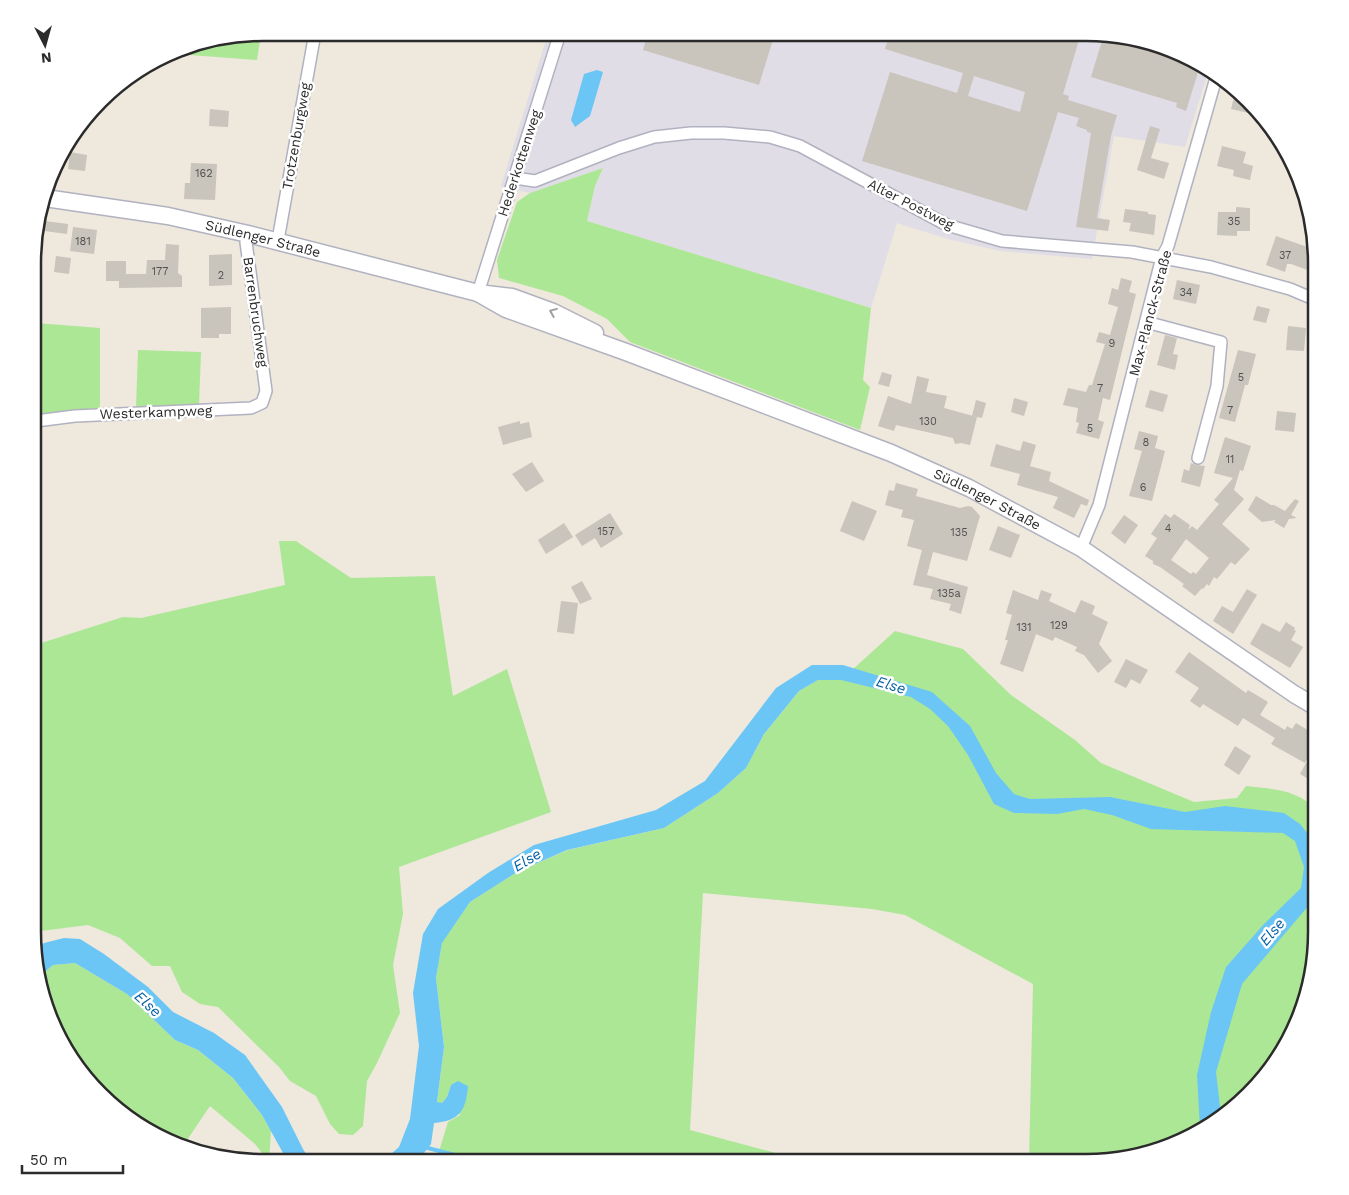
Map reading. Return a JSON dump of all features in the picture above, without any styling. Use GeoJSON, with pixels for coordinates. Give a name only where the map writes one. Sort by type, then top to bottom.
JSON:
{"type":"FeatureCollection","features":[{"type":"Feature","properties":{"kind":"main road","name":"Südlenger Straße"},"geometry":{"type":"LineString","coordinates":[[51,199],[168,216],[278,240],[478,293],[506,309],[626,352],[891,454],[969,488],[1081,548],[1308,702]]}},
{"type":"Feature","properties":{"kind":"street","name":"Trotzenburgweg"},"geometry":{"type":"LineString","coordinates":[[278,240],[313,41]]}},
{"type":"Feature","properties":{"kind":"street","name":"Hederkottenweg"},"geometry":{"type":"LineString","coordinates":[[478,293],[558,41]]}},
{"type":"Feature","properties":{"kind":"street","name":"Max-Planck-Straße"},"geometry":{"type":"LineString","coordinates":[[1081,548],[1099,505],[1162,258],[1168,246],[1215,83]]}},
{"type":"Feature","properties":{"kind":"street","name":"Alter Postweg"},"geometry":{"type":"LineString","coordinates":[[515,178],[535,181],[619,148],[654,137],[691,133],[724,133],[770,137],[800,146],[948,225],[1002,241],[1132,252],[1211,267],[1290,289],[1308,297]]}},
{"type":"Feature","properties":{"kind":"street","name":"Barrenbruchweg"},"geometry":{"type":"LineString","coordinates":[[248,234],[246,242],[266,391]]}},
{"type":"Feature","properties":{"kind":"street"},"geometry":{"type":"LineString","coordinates":[[1146,322],[1221,342],[1216,386],[1198,458]]}},
{"type":"Feature","properties":{"kind":"street","name":"Westerkampweg"},"geometry":{"type":"LineString","coordinates":[[41,420],[75,416],[251,408],[262,403],[266,391]]}},
{"type":"Feature","properties":{"kind":"shaded area"},"geometry":{"type":"Polygon","coordinates":[[[546,41],[1085,41],[1114,43],[1157,53],[1184,64],[1206,77],[1185,147],[1114,136],[1092,259],[1001,251],[948,239],[897,223],[871,308],[587,221],[595,186],[603,168],[530,193],[501,186],[546,41]]]}},
{"type":"Feature","properties":{"kind":"green space"},"geometry":{"type":"Polygon","coordinates":[[[260,41],[257,60],[190,55],[206,49],[235,43],[260,41]]]}},
{"type":"Feature","properties":{"kind":"green space"},"geometry":{"type":"Polygon","coordinates":[[[603,168],[595,186],[587,221],[871,308],[863,380],[870,387],[860,430],[630,342],[607,319],[563,296],[499,278],[497,260],[517,202],[530,193],[603,168]]]}},
{"type":"Feature","properties":{"kind":"green space"},"geometry":{"type":"Polygon","coordinates":[[[41,323],[100,328],[100,410],[68,411],[41,416],[41,323]]]}},
{"type":"Feature","properties":{"kind":"green space"},"geometry":{"type":"Polygon","coordinates":[[[138,350],[201,352],[199,405],[136,408],[138,350]]]}},
{"type":"Feature","properties":{"kind":"green space"},"geometry":{"type":"Polygon","coordinates":[[[279,541],[296,541],[351,578],[435,576],[453,696],[507,669],[551,812],[399,867],[403,914],[393,965],[400,1013],[367,1081],[363,1126],[353,1135],[339,1134],[330,1124],[316,1096],[290,1081],[279,1067],[218,1007],[200,1004],[182,992],[170,966],[152,966],[120,938],[88,925],[41,931],[41,643],[123,617],[141,618],[285,585],[279,541]]]}},
{"type":"Feature","properties":{"kind":"green space"},"geometry":{"type":"Polygon","coordinates":[[[895,631],[963,649],[1011,695],[1075,740],[1101,763],[1194,802],[1237,798],[1246,786],[1283,791],[1308,802],[1308,931],[1306,960],[1296,1003],[1285,1030],[1253,1078],[1232,1099],[1209,1116],[1184,1131],[1157,1142],[1114,1152],[1029,1154],[1033,984],[905,915],[872,909],[703,893],[690,1130],[779,1154],[436,1154],[439,1151],[448,1122],[460,1115],[451,1085],[447,1097],[442,1103],[437,1103],[444,1047],[436,978],[442,942],[470,902],[517,872],[568,850],[664,828],[718,793],[746,768],[764,734],[799,691],[818,680],[841,680],[895,631]]]}},
{"type":"Feature","properties":{"kind":"green space"},"geometry":{"type":"Polygon","coordinates":[[[75,963],[127,994],[175,1040],[198,1050],[233,1078],[262,1115],[271,1131],[270,1154],[263,1154],[255,1144],[210,1106],[187,1140],[152,1124],[117,1099],[87,1067],[64,1030],[53,1003],[45,972],[53,965],[75,963]]]}},
{"type":"Feature","properties":{"kind":"water"},"geometry":{"type":"Polygon","coordinates":[[[597,70],[603,72],[590,116],[575,127],[571,120],[584,74],[597,70]]]}},
{"type":"Feature","properties":{"kind":"water","name":"Else"},"geometry":{"type":"Polygon","coordinates":[[[812,665],[843,665],[932,692],[970,726],[996,773],[1014,794],[1030,799],[1110,797],[1185,812],[1225,806],[1284,813],[1300,824],[1308,834],[1308,906],[1242,984],[1216,1072],[1220,1109],[1200,1122],[1197,1075],[1211,1012],[1226,967],[1264,924],[1301,888],[1304,867],[1295,841],[1283,833],[1151,829],[1112,815],[1084,809],[1057,814],[1014,813],[994,804],[968,755],[948,726],[930,709],[911,697],[841,680],[818,680],[799,691],[764,734],[746,768],[718,793],[664,828],[567,850],[517,872],[470,902],[442,943],[436,978],[444,1047],[437,1102],[442,1103],[447,1097],[451,1085],[458,1081],[468,1086],[465,1102],[460,1113],[455,1117],[443,1122],[434,1123],[431,1144],[423,1154],[391,1154],[399,1147],[410,1119],[419,1046],[413,993],[423,934],[438,909],[488,873],[534,845],[656,810],[705,781],[776,688],[812,665]]]}},
{"type":"Feature","properties":{"kind":"water","name":"Else"},"geometry":{"type":"Polygon","coordinates":[[[64,938],[80,939],[104,954],[148,987],[173,1012],[214,1033],[245,1055],[282,1107],[306,1154],[284,1154],[262,1115],[233,1078],[198,1050],[175,1040],[127,994],[75,963],[53,965],[45,972],[42,945],[64,938]]]}},
{"type":"Feature","properties":{"kind":"building"},"geometry":{"type":"Polygon","coordinates":[[[646,41],[773,41],[759,85],[643,50],[646,41]]]}},
{"type":"Feature","properties":{"kind":"building"},"geometry":{"type":"Polygon","coordinates":[[[888,41],[1079,41],[1063,94],[1069,96],[1068,100],[1117,115],[1111,136],[1097,218],[1110,220],[1108,231],[1076,227],[1091,133],[1076,126],[1079,118],[1058,112],[1027,211],[862,161],[890,72],[957,93],[963,73],[885,49],[888,41]],[[974,76],[968,96],[1020,112],[1025,92],[974,76]]]}},
{"type":"Feature","properties":{"kind":"building"},"geometry":{"type":"Polygon","coordinates":[[[1102,42],[1114,43],[1157,53],[1184,64],[1198,72],[1186,111],[1176,107],[1177,103],[1091,77],[1102,42]]]}},
{"type":"Feature","properties":{"kind":"building"},"geometry":{"type":"Polygon","coordinates":[[[1234,98],[1250,113],[1231,109],[1234,98]]]}},
{"type":"Feature","properties":{"kind":"building"},"geometry":{"type":"Polygon","coordinates":[[[210,109],[229,111],[228,127],[209,126],[210,109]]]}},
{"type":"Feature","properties":{"kind":"building"},"geometry":{"type":"Polygon","coordinates":[[[1150,126],[1160,129],[1151,158],[1169,163],[1164,179],[1137,170],[1150,126]]]}},
{"type":"Feature","properties":{"kind":"building"},"geometry":{"type":"Polygon","coordinates":[[[1222,146],[1246,152],[1243,163],[1253,166],[1250,180],[1233,176],[1234,170],[1217,166],[1222,146]]]}},
{"type":"Feature","properties":{"kind":"building"},"geometry":{"type":"Polygon","coordinates":[[[71,152],[87,155],[85,171],[68,169],[71,152]]]}},
{"type":"Feature","properties":{"kind":"building"},"geometry":{"type":"Polygon","coordinates":[[[191,163],[217,164],[215,200],[184,199],[185,183],[190,183],[191,163]]]}},
{"type":"Feature","properties":{"kind":"building"},"geometry":{"type":"Polygon","coordinates":[[[1236,207],[1250,208],[1250,231],[1237,231],[1237,236],[1217,235],[1218,212],[1236,212],[1236,207]]]}},
{"type":"Feature","properties":{"kind":"building"},"geometry":{"type":"Polygon","coordinates":[[[1125,209],[1156,215],[1154,235],[1129,231],[1131,223],[1123,222],[1125,209]]]}},
{"type":"Feature","properties":{"kind":"building"},"geometry":{"type":"Polygon","coordinates":[[[46,221],[68,224],[67,234],[44,231],[46,221]]]}},
{"type":"Feature","properties":{"kind":"building"},"geometry":{"type":"Polygon","coordinates":[[[73,227],[97,230],[94,254],[70,251],[73,227]]]}},
{"type":"Feature","properties":{"kind":"building"},"geometry":{"type":"Polygon","coordinates":[[[1276,236],[1307,247],[1308,270],[1287,264],[1285,272],[1266,265],[1276,236]]]}},
{"type":"Feature","properties":{"kind":"building"},"geometry":{"type":"Polygon","coordinates":[[[166,244],[179,245],[178,273],[182,276],[182,287],[119,288],[119,281],[106,281],[106,261],[126,261],[126,274],[146,274],[147,260],[165,260],[166,244]]]}},
{"type":"Feature","properties":{"kind":"building"},"geometry":{"type":"Polygon","coordinates":[[[232,254],[232,285],[209,286],[209,255],[232,254]]]}},
{"type":"Feature","properties":{"kind":"building"},"geometry":{"type":"Polygon","coordinates":[[[56,256],[71,258],[69,274],[54,272],[56,256]]]}},
{"type":"Feature","properties":{"kind":"building"},"geometry":{"type":"Polygon","coordinates":[[[1121,278],[1132,281],[1129,292],[1136,294],[1110,400],[1103,398],[1098,420],[1104,422],[1099,439],[1076,433],[1079,423],[1076,422],[1078,408],[1063,405],[1068,388],[1086,392],[1089,385],[1092,385],[1105,344],[1096,342],[1099,332],[1110,335],[1118,307],[1108,304],[1112,288],[1118,290],[1121,278]]]}},
{"type":"Feature","properties":{"kind":"building"},"geometry":{"type":"Polygon","coordinates":[[[1177,280],[1200,285],[1196,304],[1173,299],[1177,280]]]}},
{"type":"Feature","properties":{"kind":"building"},"geometry":{"type":"Polygon","coordinates":[[[1257,306],[1270,309],[1266,323],[1253,320],[1257,306]]]}},
{"type":"Feature","properties":{"kind":"building"},"geometry":{"type":"Polygon","coordinates":[[[231,307],[231,334],[219,334],[219,338],[201,338],[201,308],[231,307]]]}},
{"type":"Feature","properties":{"kind":"building"},"geometry":{"type":"Polygon","coordinates":[[[1288,326],[1306,328],[1304,351],[1286,350],[1288,326]]]}},
{"type":"Feature","properties":{"kind":"building"},"geometry":{"type":"Polygon","coordinates":[[[1165,335],[1177,338],[1173,354],[1178,355],[1175,370],[1157,365],[1165,335]]]}},
{"type":"Feature","properties":{"kind":"building"},"geometry":{"type":"Polygon","coordinates":[[[1238,350],[1256,354],[1248,385],[1245,385],[1235,422],[1219,418],[1238,350]]]}},
{"type":"Feature","properties":{"kind":"building"},"geometry":{"type":"Polygon","coordinates":[[[882,372],[892,375],[889,387],[878,384],[882,372]]]}},
{"type":"Feature","properties":{"kind":"building"},"geometry":{"type":"Polygon","coordinates":[[[917,376],[929,379],[926,392],[947,396],[944,408],[977,417],[970,445],[955,444],[953,438],[896,425],[894,431],[878,426],[888,396],[911,404],[917,376]]]}},
{"type":"Feature","properties":{"kind":"building"},"geometry":{"type":"Polygon","coordinates":[[[1150,390],[1168,395],[1163,412],[1145,407],[1150,390]]]}},
{"type":"Feature","properties":{"kind":"building"},"geometry":{"type":"Polygon","coordinates":[[[1014,398],[1028,402],[1024,416],[1011,412],[1014,398]]]}},
{"type":"Feature","properties":{"kind":"building"},"geometry":{"type":"Polygon","coordinates":[[[976,400],[986,403],[982,418],[972,416],[976,400]]]}},
{"type":"Feature","properties":{"kind":"building"},"geometry":{"type":"Polygon","coordinates":[[[1277,411],[1296,413],[1294,432],[1275,430],[1277,411]]]}},
{"type":"Feature","properties":{"kind":"building"},"geometry":{"type":"Polygon","coordinates":[[[520,421],[520,424],[529,422],[532,437],[503,445],[498,427],[520,421]]]}},
{"type":"Feature","properties":{"kind":"building"},"geometry":{"type":"Polygon","coordinates":[[[1139,431],[1158,436],[1155,448],[1165,451],[1152,501],[1129,496],[1142,451],[1134,449],[1139,431]]]}},
{"type":"Feature","properties":{"kind":"building"},"geometry":{"type":"Polygon","coordinates":[[[1225,437],[1251,446],[1243,471],[1240,470],[1234,490],[1244,499],[1222,524],[1250,549],[1235,565],[1231,562],[1217,579],[1214,577],[1209,586],[1207,584],[1195,596],[1182,586],[1184,584],[1153,564],[1153,561],[1145,556],[1157,538],[1151,534],[1165,514],[1171,518],[1174,514],[1190,525],[1188,530],[1192,526],[1197,530],[1219,504],[1214,500],[1233,478],[1214,473],[1225,437]],[[1186,539],[1171,560],[1191,574],[1193,572],[1196,574],[1209,558],[1186,539]]]}},
{"type":"Feature","properties":{"kind":"building"},"geometry":{"type":"Polygon","coordinates":[[[1023,441],[1036,445],[1030,466],[1051,472],[1049,481],[1089,500],[1087,506],[1081,504],[1074,518],[1053,508],[1058,497],[1017,485],[1020,474],[990,466],[996,444],[1020,451],[1023,441]]]}},
{"type":"Feature","properties":{"kind":"building"},"geometry":{"type":"Polygon","coordinates":[[[532,462],[544,481],[526,492],[512,474],[532,462]]]}},
{"type":"Feature","properties":{"kind":"building"},"geometry":{"type":"Polygon","coordinates":[[[1191,463],[1205,466],[1200,487],[1181,482],[1184,469],[1189,471],[1191,463]]]}},
{"type":"Feature","properties":{"kind":"building"},"geometry":{"type":"Polygon","coordinates":[[[896,483],[918,489],[916,496],[960,508],[972,507],[980,516],[967,561],[933,552],[927,575],[968,587],[961,614],[949,610],[951,604],[930,599],[933,589],[913,585],[922,550],[907,546],[914,520],[901,517],[903,510],[885,505],[889,490],[894,491],[896,483]]]}},
{"type":"Feature","properties":{"kind":"building"},"geometry":{"type":"Polygon","coordinates":[[[1256,496],[1285,511],[1295,499],[1299,501],[1291,515],[1297,518],[1289,519],[1284,528],[1274,522],[1276,520],[1262,522],[1248,510],[1256,496]]]}},
{"type":"Feature","properties":{"kind":"building"},"geometry":{"type":"Polygon","coordinates":[[[852,501],[877,511],[864,541],[840,531],[852,501]]]}},
{"type":"Feature","properties":{"kind":"building"},"geometry":{"type":"Polygon","coordinates":[[[610,513],[623,534],[601,548],[595,538],[582,546],[575,535],[610,513]]]}},
{"type":"Feature","properties":{"kind":"building"},"geometry":{"type":"Polygon","coordinates":[[[1124,515],[1138,525],[1125,544],[1111,533],[1124,515]]]}},
{"type":"Feature","properties":{"kind":"building"},"geometry":{"type":"Polygon","coordinates":[[[564,523],[573,537],[546,554],[538,540],[564,523]]]}},
{"type":"Feature","properties":{"kind":"building"},"geometry":{"type":"Polygon","coordinates":[[[998,526],[1020,535],[1011,558],[989,550],[998,526]]]}},
{"type":"Feature","properties":{"kind":"building"},"geometry":{"type":"Polygon","coordinates":[[[582,581],[592,599],[580,604],[571,587],[582,581]]]}},
{"type":"Feature","properties":{"kind":"building"},"geometry":{"type":"Polygon","coordinates":[[[1247,589],[1257,595],[1233,634],[1213,621],[1222,606],[1233,612],[1247,589]]]}},
{"type":"Feature","properties":{"kind":"building"},"geometry":{"type":"Polygon","coordinates":[[[1013,590],[1038,600],[1041,590],[1052,594],[1049,601],[1075,613],[1081,600],[1095,606],[1092,614],[1108,622],[1099,644],[1112,661],[1098,673],[1084,655],[1075,651],[1077,647],[1055,637],[1053,641],[1036,634],[1023,672],[1000,664],[1008,640],[1005,640],[1012,615],[1006,613],[1013,590]]]}},
{"type":"Feature","properties":{"kind":"building"},"geometry":{"type":"Polygon","coordinates":[[[561,601],[578,603],[574,634],[557,632],[561,601]]]}},
{"type":"Feature","properties":{"kind":"building"},"geometry":{"type":"Polygon","coordinates":[[[1286,622],[1295,628],[1294,630],[1296,631],[1291,640],[1303,647],[1290,668],[1250,644],[1262,623],[1280,632],[1286,622]]]}},
{"type":"Feature","properties":{"kind":"building"},"geometry":{"type":"Polygon","coordinates":[[[1189,652],[1246,693],[1248,690],[1268,702],[1260,715],[1285,730],[1287,726],[1292,729],[1296,723],[1308,730],[1308,757],[1305,763],[1271,744],[1275,738],[1243,718],[1238,726],[1203,704],[1200,708],[1190,701],[1199,688],[1175,672],[1189,652]]]}},
{"type":"Feature","properties":{"kind":"building"},"geometry":{"type":"Polygon","coordinates":[[[1126,659],[1148,670],[1140,684],[1131,679],[1126,688],[1114,682],[1126,659]]]}},
{"type":"Feature","properties":{"kind":"building"},"geometry":{"type":"Polygon","coordinates":[[[1235,746],[1251,756],[1239,775],[1224,765],[1235,746]]]}},
{"type":"Feature","properties":{"kind":"building"},"geometry":{"type":"Polygon","coordinates":[[[1306,763],[1308,764],[1308,779],[1300,774],[1306,763]]]}},
{"type":"Feature","properties":{"kind":"waterway"},"geometry":{"type":"LineString","coordinates":[[424,1147],[451,1154]]}}]}
